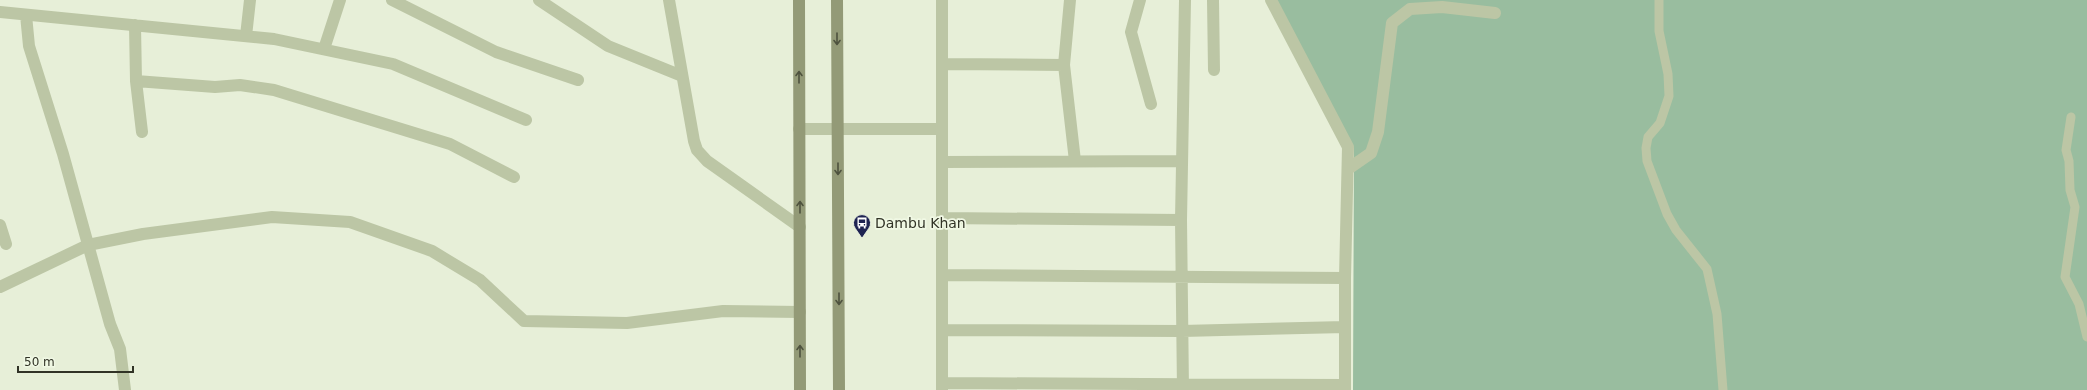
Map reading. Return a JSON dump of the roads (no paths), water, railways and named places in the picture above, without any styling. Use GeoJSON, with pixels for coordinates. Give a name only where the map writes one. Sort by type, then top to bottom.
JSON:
{"type":"FeatureCollection","features":[{"type":"Feature","properties":{"kind":"main road"},"geometry":{"type":"LineString","coordinates":[[799,0],[800,390]]}},
{"type":"Feature","properties":{"kind":"main road"},"geometry":{"type":"LineString","coordinates":[[837,0],[839,390]]}},
{"type":"Feature","properties":{"kind":"street"},"geometry":{"type":"LineString","coordinates":[[246,36],[250,0]]}},
{"type":"Feature","properties":{"kind":"street"},"geometry":{"type":"LineString","coordinates":[[324,49],[340,0]]}},
{"type":"Feature","properties":{"kind":"street"},"geometry":{"type":"LineString","coordinates":[[392,0],[496,52],[578,80]]}},
{"type":"Feature","properties":{"kind":"street"},"geometry":{"type":"LineString","coordinates":[[539,0],[608,46],[682,76]]}},
{"type":"Feature","properties":{"kind":"street"},"geometry":{"type":"LineString","coordinates":[[669,0],[694,141],[697,150],[707,161],[800,227]]}},
{"type":"Feature","properties":{"kind":"street"},"geometry":{"type":"LineString","coordinates":[[942,0],[942,386],[1344,388],[1348,147],[1271,0]]}},
{"type":"Feature","properties":{"kind":"street"},"geometry":{"type":"LineString","coordinates":[[1070,0],[1064,65],[1075,161]]}},
{"type":"Feature","properties":{"kind":"street"},"geometry":{"type":"LineString","coordinates":[[1140,0],[1131,32],[1151,104]]}},
{"type":"Feature","properties":{"kind":"street"},"geometry":{"type":"LineString","coordinates":[[1183,387],[1181,220],[1185,0]]}},
{"type":"Feature","properties":{"kind":"street"},"geometry":{"type":"LineString","coordinates":[[1213,0],[1214,70]]}},
{"type":"Feature","properties":{"kind":"street"},"geometry":{"type":"LineString","coordinates":[[1348,169],[1371,153],[1378,132],[1392,22],[1410,9],[1442,7],[1495,13]]}},
{"type":"Feature","properties":{"kind":"street"},"geometry":{"type":"LineString","coordinates":[[0,12],[274,39],[324,49],[393,64],[526,120]]}},
{"type":"Feature","properties":{"kind":"street"},"geometry":{"type":"LineString","coordinates":[[26,15],[29,46],[63,154],[110,324],[120,349],[124,390]]}},
{"type":"Feature","properties":{"kind":"street"},"geometry":{"type":"LineString","coordinates":[[134,25],[136,81],[142,132]]}},
{"type":"Feature","properties":{"kind":"street"},"geometry":{"type":"LineString","coordinates":[[942,64],[1064,65]]}},
{"type":"Feature","properties":{"kind":"street"},"geometry":{"type":"LineString","coordinates":[[136,81],[215,87],[240,85],[274,90],[450,144],[514,177]]}},
{"type":"Feature","properties":{"kind":"street"},"geometry":{"type":"LineString","coordinates":[[799,129],[942,129]]}},
{"type":"Feature","properties":{"kind":"street"},"geometry":{"type":"LineString","coordinates":[[942,162],[1182,161]]}},
{"type":"Feature","properties":{"kind":"street"},"geometry":{"type":"LineString","coordinates":[[0,287],[88,244],[142,234],[272,217],[350,222],[432,251],[480,280],[524,321],[627,323],[723,311],[800,312]]}},
{"type":"Feature","properties":{"kind":"street"},"geometry":{"type":"LineString","coordinates":[[942,218],[1181,220]]}},
{"type":"Feature","properties":{"kind":"street"},"geometry":{"type":"LineString","coordinates":[[0,225],[6,244]]}},
{"type":"Feature","properties":{"kind":"street"},"geometry":{"type":"LineString","coordinates":[[942,275],[1345,278]]}},
{"type":"Feature","properties":{"kind":"street"},"geometry":{"type":"LineString","coordinates":[[942,330],[1182,331],[1345,327]]}},
{"type":"Feature","properties":{"kind":"lane"},"geometry":{"type":"LineString","coordinates":[[1659,0],[1659,31],[1668,74],[1669,96],[1660,123],[1648,137],[1646,148],[1648,161],[1667,214],[1676,230],[1707,269],[1717,314],[1724,390]]}},
{"type":"Feature","properties":{"kind":"lane"},"geometry":{"type":"LineString","coordinates":[[2071,117],[2066,150],[2069,161],[2070,190],[2075,207],[2065,277],[2079,304],[2087,337]]}},
{"type":"Feature","properties":{"kind":"place","name":"Dambu Khan"},"geometry":{"type":"Point","coordinates":[862,238]}}]}
